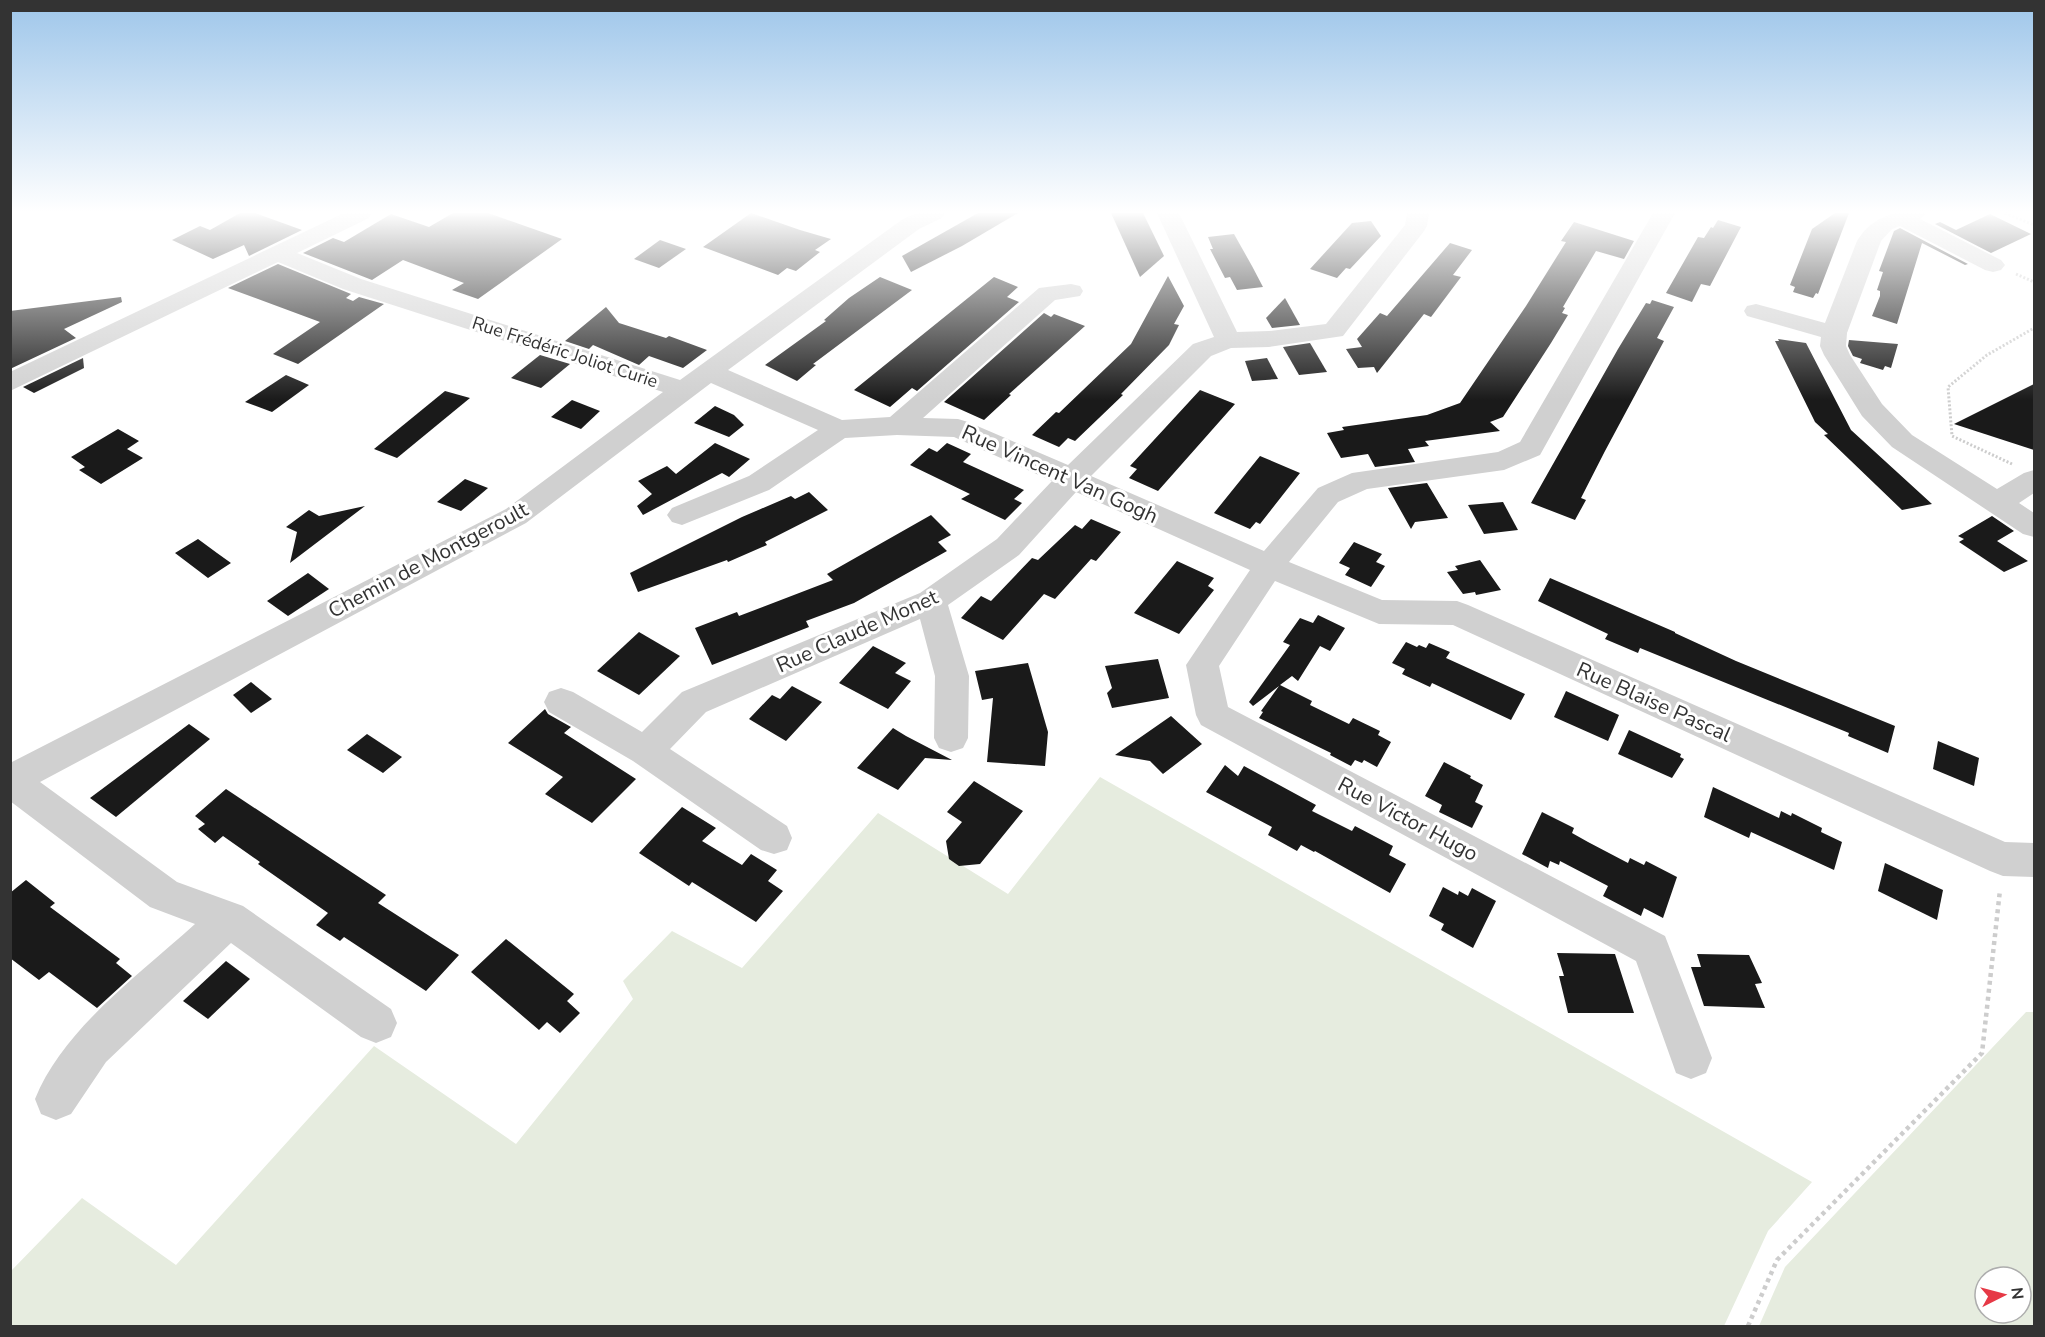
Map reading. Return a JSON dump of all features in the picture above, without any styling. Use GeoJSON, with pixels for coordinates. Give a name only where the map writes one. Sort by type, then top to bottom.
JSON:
{"type":"FeatureCollection","features":[{"type":"Feature","properties":{"kind":"street"},"geometry":{"type":"LineString","coordinates":[[10,383],[231,275]]}},
{"type":"Feature","properties":{"kind":"street","name":"Rue Frédéric Joliot Curie"},"geometry":{"type":"LineString","coordinates":[[331,275],[684,390]]}},
{"type":"Feature","properties":{"kind":"street","name":"Chemin de Montgeroult"},"geometry":{"type":"LineString","coordinates":[[10,780],[516,516],[841,275]]}},
{"type":"Feature","properties":{"kind":"street"},"geometry":{"type":"LineString","coordinates":[[1197,275],[1228,340],[1269,339],[1334,331],[1377,275]]}},
{"type":"Feature","properties":{"kind":"street","name":"Rue Victor Hugo"},"geometry":{"type":"LineString","coordinates":[[1628,275],[1530,448],[1504,461],[1362,480],[1328,495],[1269,566],[1202,665],[1213,715],[1652,949],[1691,1058]]}},
{"type":"Feature","properties":{"kind":"street"},"geometry":{"type":"LineString","coordinates":[[1856,275],[1833,333],[1833,346],[1872,410],[1902,441],[2034,527]]}},
{"type":"Feature","properties":{"kind":"street"},"geometry":{"type":"LineString","coordinates":[[897,426],[1048,293],[1071,291]]}},
{"type":"Feature","properties":{"kind":"street"},"geometry":{"type":"LineString","coordinates":[[1756,311],[1833,333]]}},
{"type":"Feature","properties":{"kind":"street","name":"Rue Claude Monet"},"geometry":{"type":"LineString","coordinates":[[645,751],[694,702],[932,601],[1008,546],[1071,479],[1202,350],[1228,340]]}},
{"type":"Feature","properties":{"kind":"street","name":"Rue Vincent Van Gogh"},"geometry":{"type":"LineString","coordinates":[[710,372],[839,429],[897,426],[958,428],[1269,566]]}},
{"type":"Feature","properties":{"kind":"street"},"geometry":{"type":"LineString","coordinates":[[682,515],[759,483],[839,429]]}},
{"type":"Feature","properties":{"kind":"street"},"geometry":{"type":"LineString","coordinates":[[1997,503],[2024,472]]}},
{"type":"Feature","properties":{"kind":"street","name":"Rue Blaise Pascal"},"geometry":{"type":"LineString","coordinates":[[1269,566],[1379,612],[1457,613],[2019,860]]}},
{"type":"Feature","properties":{"kind":"street"},"geometry":{"type":"LineString","coordinates":[[932,601],[952,676],[951,738]]}},
{"type":"Feature","properties":{"kind":"street"},"geometry":{"type":"LineString","coordinates":[[561,702],[645,751],[774,838]]}},
{"type":"Feature","properties":{"kind":"street"},"geometry":{"type":"LineString","coordinates":[[10,780],[164,896],[229,920],[376,1023]]}},
{"type":"Feature","properties":{"kind":"street"},"geometry":{"type":"LineString","coordinates":[[56,1100],[91,1047],[229,920]]}},
{"type":"Feature","properties":{"kind":"path"},"geometry":{"type":"LineString","coordinates":[[2024,472],[1952,435],[1948,387],[1987,355],[2034,328]]}},
{"type":"Feature","properties":{"kind":"path"},"geometry":{"type":"LineString","coordinates":[[1748,1326],[1777,1260],[1982,1053],[2019,860]]}},
{"type":"Feature","properties":{"kind":"shaded area"},"geometry":{"type":"Polygon","coordinates":[[[1100,777],[1812,1182],[1768,1231],[1724,1326],[11,1326],[11,1271],[82,1198],[176,1265],[374,1046],[516,1144],[633,999],[623,981],[672,931],[742,968],[878,813],[1008,894],[1100,777]]]}},
{"type":"Feature","properties":{"kind":"shaded area"},"geometry":{"type":"Polygon","coordinates":[[[2026,1012],[2034,1012],[2034,1326],[1759,1326],[1785,1267],[2026,1012]]]}},
{"type":"Feature","properties":{"kind":"building"},"geometry":{"type":"Polygon","coordinates":[[[254,275],[306,275],[351,294],[346,298],[353,301],[359,297],[384,304],[298,364],[273,354],[320,322],[228,288],[254,275]]]}},
{"type":"Feature","properties":{"kind":"building"},"geometry":{"type":"Polygon","coordinates":[[[360,275],[379,275],[372,280],[360,275]]]}},
{"type":"Feature","properties":{"kind":"building"},"geometry":{"type":"Polygon","coordinates":[[[444,275],[511,275],[478,299],[452,290],[464,283],[444,275]]]}},
{"type":"Feature","properties":{"kind":"building"},"geometry":{"type":"Polygon","coordinates":[[[1224,275],[1257,275],[1263,287],[1237,290],[1230,277],[1225,278],[1224,275]]]}},
{"type":"Feature","properties":{"kind":"building"},"geometry":{"type":"Polygon","coordinates":[[[1422,275],[1461,277],[1431,317],[1424,314],[1377,373],[1374,367],[1358,368],[1346,349],[1362,347],[1357,339],[1380,313],[1387,316],[1422,275]]]}},
{"type":"Feature","properties":{"kind":"building"},"geometry":{"type":"Polygon","coordinates":[[[1545,275],[1582,275],[1563,307],[1565,308],[1562,313],[1568,315],[1551,343],[1503,417],[1490,422],[1500,431],[1425,441],[1429,446],[1408,449],[1415,462],[1375,467],[1368,454],[1341,458],[1327,433],[1344,430],[1342,427],[1427,415],[1460,403],[1545,275]]]}},
{"type":"Feature","properties":{"kind":"building"},"geometry":{"type":"Polygon","coordinates":[[[1676,275],[1716,275],[1710,286],[1701,284],[1692,302],[1666,293],[1676,275]]]}},
{"type":"Feature","properties":{"kind":"building"},"geometry":{"type":"Polygon","coordinates":[[[1794,275],[1825,275],[1818,294],[1816,293],[1813,298],[1793,292],[1795,287],[1790,285],[1794,275]]]}},
{"type":"Feature","properties":{"kind":"building"},"geometry":{"type":"Polygon","coordinates":[[[1882,275],[1912,275],[1897,324],[1872,316],[1880,296],[1880,291],[1877,290],[1882,275]]]}},
{"type":"Feature","properties":{"kind":"building"},"geometry":{"type":"Polygon","coordinates":[[[1168,276],[1184,306],[1174,324],[1179,325],[1169,345],[1121,394],[1123,395],[1075,441],[1068,438],[1059,447],[1032,435],[1056,412],[1059,413],[1131,344],[1168,276]]]}},
{"type":"Feature","properties":{"kind":"building"},"geometry":{"type":"Polygon","coordinates":[[[880,277],[912,290],[813,364],[816,365],[797,381],[765,365],[826,321],[824,320],[849,298],[880,277]]]}},
{"type":"Feature","properties":{"kind":"building"},"geometry":{"type":"Polygon","coordinates":[[[994,277],[1018,287],[1007,297],[1019,302],[917,391],[912,388],[890,407],[854,390],[994,277]]]}},
{"type":"Feature","properties":{"kind":"building"},"geometry":{"type":"Polygon","coordinates":[[[121,297],[122,302],[64,329],[76,338],[10,369],[10,311],[121,297]]]}},
{"type":"Feature","properties":{"kind":"building"},"geometry":{"type":"Polygon","coordinates":[[[1285,298],[1300,325],[1272,328],[1266,318],[1285,298]]]}},
{"type":"Feature","properties":{"kind":"building"},"geometry":{"type":"Polygon","coordinates":[[[1652,300],[1674,307],[1657,338],[1664,341],[1581,498],[1586,500],[1575,520],[1531,503],[1618,349],[1646,303],[1650,304],[1652,300]]]}},
{"type":"Feature","properties":{"kind":"building"},"geometry":{"type":"Polygon","coordinates":[[[606,307],[619,323],[666,338],[669,336],[707,350],[683,368],[649,356],[639,365],[593,345],[589,349],[565,341],[606,307]]]}},
{"type":"Feature","properties":{"kind":"building"},"geometry":{"type":"Polygon","coordinates":[[[1044,313],[1051,317],[1054,314],[1085,326],[1009,394],[1011,395],[984,420],[944,402],[1044,313]]]}},
{"type":"Feature","properties":{"kind":"building"},"geometry":{"type":"Polygon","coordinates":[[[1778,339],[1806,343],[1851,430],[1932,504],[1902,510],[1824,435],[1828,434],[1815,422],[1775,341],[1779,341],[1778,339]]]}},
{"type":"Feature","properties":{"kind":"building"},"geometry":{"type":"Polygon","coordinates":[[[1849,340],[1898,344],[1891,368],[1885,366],[1883,370],[1860,363],[1862,359],[1853,356],[1848,346],[1849,340]]]}},
{"type":"Feature","properties":{"kind":"building"},"geometry":{"type":"Polygon","coordinates":[[[1310,343],[1327,372],[1299,375],[1283,347],[1310,343]]]}},
{"type":"Feature","properties":{"kind":"building"},"geometry":{"type":"Polygon","coordinates":[[[540,355],[570,364],[541,388],[511,378],[540,355]]]}},
{"type":"Feature","properties":{"kind":"building"},"geometry":{"type":"Polygon","coordinates":[[[83,358],[84,368],[34,393],[23,387],[83,358]]]}},
{"type":"Feature","properties":{"kind":"building"},"geometry":{"type":"Polygon","coordinates":[[[1267,358],[1278,379],[1252,381],[1245,361],[1267,358]]]}},
{"type":"Feature","properties":{"kind":"building"},"geometry":{"type":"Polygon","coordinates":[[[286,375],[309,385],[272,412],[245,402],[286,375]]]}},
{"type":"Feature","properties":{"kind":"building"},"geometry":{"type":"Polygon","coordinates":[[[2034,384],[2034,450],[1954,424],[2034,384]]]}},
{"type":"Feature","properties":{"kind":"building"},"geometry":{"type":"Polygon","coordinates":[[[1200,390],[1235,404],[1158,491],[1129,478],[1137,469],[1130,466],[1200,390]]]}},
{"type":"Feature","properties":{"kind":"building"},"geometry":{"type":"Polygon","coordinates":[[[445,391],[470,398],[397,458],[374,449],[445,391]]]}},
{"type":"Feature","properties":{"kind":"building"},"geometry":{"type":"Polygon","coordinates":[[[572,400],[600,411],[581,429],[551,417],[572,400]]]}},
{"type":"Feature","properties":{"kind":"building"},"geometry":{"type":"Polygon","coordinates":[[[715,406],[734,415],[744,425],[729,437],[694,423],[715,406]]]}},
{"type":"Feature","properties":{"kind":"building"},"geometry":{"type":"Polygon","coordinates":[[[118,429],[139,441],[127,449],[143,458],[101,484],[79,470],[85,467],[71,457],[118,429]]]}},
{"type":"Feature","properties":{"kind":"building"},"geometry":{"type":"Polygon","coordinates":[[[715,443],[750,459],[729,477],[722,473],[643,515],[637,506],[652,494],[638,481],[667,466],[676,474],[715,443]]]}},
{"type":"Feature","properties":{"kind":"building"},"geometry":{"type":"Polygon","coordinates":[[[947,443],[971,454],[963,462],[1024,490],[1014,499],[1022,503],[1005,520],[961,499],[970,494],[910,465],[929,448],[937,452],[947,443]]]}},
{"type":"Feature","properties":{"kind":"building"},"geometry":{"type":"Polygon","coordinates":[[[1260,456],[1300,473],[1260,524],[1256,522],[1250,529],[1214,513],[1260,456]]]}},
{"type":"Feature","properties":{"kind":"building"},"geometry":{"type":"Polygon","coordinates":[[[465,479],[488,488],[461,511],[437,502],[465,479]]]}},
{"type":"Feature","properties":{"kind":"building"},"geometry":{"type":"Polygon","coordinates":[[[1427,483],[1448,518],[1415,522],[1411,529],[1388,488],[1427,483]]]}},
{"type":"Feature","properties":{"kind":"building"},"geometry":{"type":"Polygon","coordinates":[[[809,492],[828,510],[765,542],[767,545],[728,562],[727,560],[638,592],[630,573],[742,517],[791,496],[795,499],[809,492]]]}},
{"type":"Feature","properties":{"kind":"building"},"geometry":{"type":"Polygon","coordinates":[[[1503,502],[1518,530],[1484,534],[1468,505],[1503,502]]]}},
{"type":"Feature","properties":{"kind":"building"},"geometry":{"type":"Polygon","coordinates":[[[365,506],[290,563],[297,532],[286,527],[309,510],[319,516],[365,506]]]}},
{"type":"Feature","properties":{"kind":"building"},"geometry":{"type":"Polygon","coordinates":[[[931,515],[951,535],[938,542],[947,551],[854,603],[806,621],[809,627],[712,665],[695,628],[737,612],[739,616],[833,580],[827,574],[931,515]]]}},
{"type":"Feature","properties":{"kind":"building"},"geometry":{"type":"Polygon","coordinates":[[[1992,516],[2014,531],[1997,541],[2028,561],[2004,572],[1959,542],[1964,539],[1958,536],[1992,516]]]}},
{"type":"Feature","properties":{"kind":"building"},"geometry":{"type":"Polygon","coordinates":[[[1091,519],[1121,532],[1096,561],[1091,559],[1055,599],[1044,594],[1003,640],[961,618],[981,596],[991,601],[1032,558],[1038,560],[1075,525],[1082,529],[1091,519]]]}},
{"type":"Feature","properties":{"kind":"building"},"geometry":{"type":"Polygon","coordinates":[[[198,539],[231,563],[208,578],[175,553],[198,539]]]}},
{"type":"Feature","properties":{"kind":"building"},"geometry":{"type":"Polygon","coordinates":[[[1354,542],[1382,554],[1376,562],[1385,566],[1371,587],[1345,575],[1350,568],[1339,563],[1354,542]]]}},
{"type":"Feature","properties":{"kind":"building"},"geometry":{"type":"Polygon","coordinates":[[[1480,560],[1501,590],[1476,595],[1475,592],[1463,594],[1447,572],[1458,570],[1455,566],[1480,560]]]}},
{"type":"Feature","properties":{"kind":"building"},"geometry":{"type":"Polygon","coordinates":[[[1177,561],[1214,578],[1208,586],[1214,590],[1179,634],[1134,613],[1177,561]]]}},
{"type":"Feature","properties":{"kind":"building"},"geometry":{"type":"Polygon","coordinates":[[[308,573],[329,589],[288,616],[267,601],[308,573]]]}},
{"type":"Feature","properties":{"kind":"building"},"geometry":{"type":"Polygon","coordinates":[[[1550,578],[1736,661],[1895,726],[1888,753],[1848,736],[1849,733],[1640,648],[1638,653],[1605,639],[1608,634],[1538,601],[1550,578]]]}},
{"type":"Feature","properties":{"kind":"building"},"geometry":{"type":"Polygon","coordinates":[[[1318,615],[1345,628],[1330,651],[1320,646],[1298,681],[1292,676],[1280,685],[1312,701],[1310,705],[1349,724],[1353,718],[1380,731],[1378,735],[1391,742],[1377,767],[1364,760],[1362,763],[1355,760],[1351,766],[1330,755],[1331,753],[1259,718],[1263,712],[1261,711],[1279,686],[1253,706],[1249,702],[1290,645],[1283,642],[1300,618],[1313,623],[1318,615]]]}},
{"type":"Feature","properties":{"kind":"building"},"geometry":{"type":"Polygon","coordinates":[[[639,632],[680,656],[639,695],[597,671],[639,632]]]}},
{"type":"Feature","properties":{"kind":"building"},"geometry":{"type":"Polygon","coordinates":[[[1406,642],[1426,648],[1429,643],[1450,652],[1446,658],[1525,694],[1511,720],[1432,683],[1430,687],[1402,674],[1405,669],[1392,663],[1406,642]]]}},
{"type":"Feature","properties":{"kind":"building"},"geometry":{"type":"Polygon","coordinates":[[[873,646],[906,663],[895,673],[911,681],[888,709],[839,683],[873,646]]]}},
{"type":"Feature","properties":{"kind":"building"},"geometry":{"type":"Polygon","coordinates":[[[1158,659],[1169,698],[1112,708],[1107,693],[1112,688],[1105,666],[1158,659]]]}},
{"type":"Feature","properties":{"kind":"building"},"geometry":{"type":"Polygon","coordinates":[[[1028,663],[1048,732],[1045,766],[987,762],[993,698],[982,700],[975,671],[1028,663]]]}},
{"type":"Feature","properties":{"kind":"building"},"geometry":{"type":"Polygon","coordinates":[[[251,682],[272,699],[251,713],[233,695],[251,682]]]}},
{"type":"Feature","properties":{"kind":"building"},"geometry":{"type":"Polygon","coordinates":[[[792,686],[822,702],[786,741],[749,719],[772,695],[780,699],[792,686]]]}},
{"type":"Feature","properties":{"kind":"building"},"geometry":{"type":"Polygon","coordinates":[[[1566,691],[1619,715],[1608,741],[1554,717],[1566,691]]]}},
{"type":"Feature","properties":{"kind":"building"},"geometry":{"type":"Polygon","coordinates":[[[545,709],[548,714],[571,727],[564,733],[636,779],[592,823],[545,794],[563,777],[508,743],[545,709]]]}},
{"type":"Feature","properties":{"kind":"building"},"geometry":{"type":"Polygon","coordinates":[[[1171,716],[1202,744],[1163,774],[1150,761],[1115,755],[1171,716]]]}},
{"type":"Feature","properties":{"kind":"building"},"geometry":{"type":"Polygon","coordinates":[[[189,724],[210,739],[116,817],[90,798],[189,724]]]}},
{"type":"Feature","properties":{"kind":"building"},"geometry":{"type":"Polygon","coordinates":[[[893,728],[952,760],[925,758],[898,790],[857,768],[893,728]]]}},
{"type":"Feature","properties":{"kind":"building"},"geometry":{"type":"Polygon","coordinates":[[[1629,730],[1681,754],[1680,757],[1684,759],[1672,778],[1618,754],[1629,730]]]}},
{"type":"Feature","properties":{"kind":"building"},"geometry":{"type":"Polygon","coordinates":[[[367,734],[402,757],[383,773],[347,750],[367,734]]]}},
{"type":"Feature","properties":{"kind":"building"},"geometry":{"type":"Polygon","coordinates":[[[1938,741],[1979,758],[1974,786],[1933,769],[1938,741]]]}},
{"type":"Feature","properties":{"kind":"building"},"geometry":{"type":"Polygon","coordinates":[[[1444,762],[1483,785],[1475,802],[1483,806],[1472,828],[1439,812],[1442,805],[1425,796],[1444,762]]]}},
{"type":"Feature","properties":{"kind":"building"},"geometry":{"type":"Polygon","coordinates":[[[1225,765],[1238,776],[1244,766],[1316,805],[1312,811],[1352,831],[1355,826],[1393,846],[1389,855],[1406,864],[1390,893],[1315,851],[1301,845],[1297,851],[1268,835],[1272,827],[1206,792],[1225,765]]]}},
{"type":"Feature","properties":{"kind":"building"},"geometry":{"type":"Polygon","coordinates":[[[974,781],[1023,811],[980,864],[959,866],[949,859],[946,841],[962,822],[947,812],[974,781]]]}},
{"type":"Feature","properties":{"kind":"building"},"geometry":{"type":"Polygon","coordinates":[[[1713,787],[1779,818],[1781,811],[1791,816],[1792,813],[1822,828],[1821,832],[1842,842],[1834,870],[1751,832],[1749,838],[1704,817],[1713,787]]]}},
{"type":"Feature","properties":{"kind":"building"},"geometry":{"type":"Polygon","coordinates":[[[226,789],[386,895],[378,903],[459,955],[426,991],[344,937],[340,941],[316,925],[328,913],[258,864],[260,862],[223,836],[215,843],[198,829],[205,824],[195,816],[226,789]]]}},
{"type":"Feature","properties":{"kind":"building"},"geometry":{"type":"Polygon","coordinates":[[[682,807],[716,828],[702,841],[742,865],[751,854],[777,870],[768,881],[783,891],[756,922],[692,882],[689,886],[639,853],[682,807]]]}},
{"type":"Feature","properties":{"kind":"building"},"geometry":{"type":"Polygon","coordinates":[[[1542,812],[1574,828],[1572,833],[1628,863],[1630,858],[1644,865],[1646,861],[1677,877],[1663,918],[1644,908],[1641,916],[1603,896],[1608,886],[1560,861],[1559,865],[1550,861],[1548,868],[1522,854],[1542,812]]]}},
{"type":"Feature","properties":{"kind":"building"},"geometry":{"type":"Polygon","coordinates":[[[1885,863],[1943,890],[1937,920],[1878,891],[1885,863]]]}},
{"type":"Feature","properties":{"kind":"building"},"geometry":{"type":"Polygon","coordinates":[[[26,880],[55,903],[50,907],[120,959],[116,963],[132,976],[97,1008],[49,972],[39,980],[10,958],[10,893],[26,880]]]}},
{"type":"Feature","properties":{"kind":"building"},"geometry":{"type":"Polygon","coordinates":[[[1443,887],[1458,895],[1459,891],[1468,896],[1472,888],[1496,901],[1473,948],[1441,930],[1444,924],[1429,916],[1443,887]]]}},
{"type":"Feature","properties":{"kind":"building"},"geometry":{"type":"Polygon","coordinates":[[[506,939],[574,994],[567,1001],[580,1013],[560,1033],[547,1022],[539,1030],[471,972],[506,939]]]}},
{"type":"Feature","properties":{"kind":"building"},"geometry":{"type":"Polygon","coordinates":[[[1557,953],[1615,954],[1634,1013],[1568,1013],[1559,976],[1564,976],[1557,953]]]}},
{"type":"Feature","properties":{"kind":"building"},"geometry":{"type":"Polygon","coordinates":[[[1697,954],[1749,955],[1762,983],[1755,984],[1765,1008],[1704,1006],[1691,967],[1701,967],[1697,954]]]}},
{"type":"Feature","properties":{"kind":"building"},"geometry":{"type":"Polygon","coordinates":[[[226,961],[250,979],[208,1019],[183,1001],[226,961]]]}}]}
